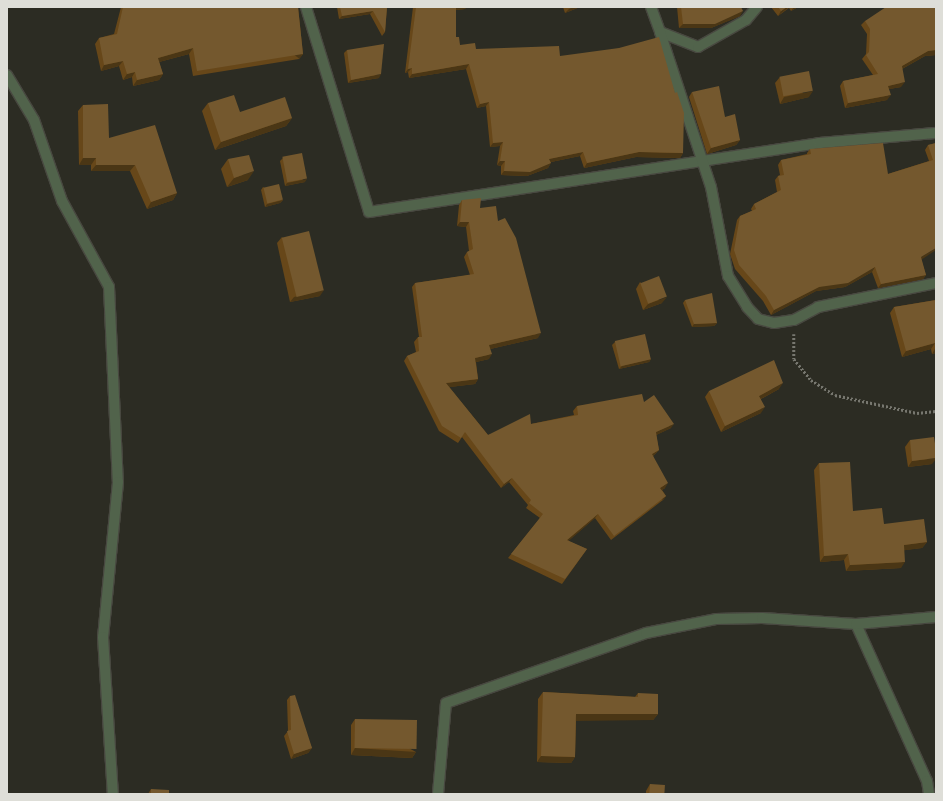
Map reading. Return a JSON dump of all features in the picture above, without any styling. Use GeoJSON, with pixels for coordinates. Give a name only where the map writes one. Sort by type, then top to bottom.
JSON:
{"type":"FeatureCollection","features":[{"type":"Feature","properties":{"kind":"street"},"geometry":{"type":"LineString","coordinates":[[306,7],[369,212],[819,142],[936,132]]}},
{"type":"Feature","properties":{"kind":"street"},"geometry":{"type":"LineString","coordinates":[[651,7],[702,159],[723,238],[728,276],[747,307],[758,319],[774,323],[794,320],[818,307],[936,283]]}},
{"type":"Feature","properties":{"kind":"street"},"geometry":{"type":"LineString","coordinates":[[660,32],[698,47],[746,20],[757,7]]}},
{"type":"Feature","properties":{"kind":"street"},"geometry":{"type":"LineString","coordinates":[[7,75],[34,120],[62,202],[109,287],[118,482],[103,637],[114,794]]}},
{"type":"Feature","properties":{"kind":"street"},"geometry":{"type":"LineString","coordinates":[[438,794],[446,703],[646,633],[716,619],[762,618],[856,624],[936,617]]}},
{"type":"Feature","properties":{"kind":"street"},"geometry":{"type":"LineString","coordinates":[[856,624],[927,781],[929,794]]}},
{"type":"Feature","properties":{"kind":"path"},"geometry":{"type":"LineString","coordinates":[[794,320],[794,359],[811,380],[835,395],[918,413],[936,411]]}},
{"type":"Feature","properties":{"kind":"building"},"geometry":{"type":"Polygon","coordinates":[[[123,7],[298,7],[303,54],[197,71],[193,48],[158,58],[163,74],[137,80],[135,72],[127,74],[123,61],[104,65],[99,38],[117,34],[123,7]]]}},
{"type":"Feature","properties":{"kind":"building"},"geometry":{"type":"Polygon","coordinates":[[[340,7],[387,7],[385,32],[373,11],[342,16],[340,7]]]}},
{"type":"Feature","properties":{"kind":"building"},"geometry":{"type":"Polygon","coordinates":[[[416,7],[456,7],[456,37],[459,37],[460,45],[475,43],[476,49],[559,46],[560,56],[619,48],[659,37],[675,93],[677,92],[684,113],[683,153],[639,152],[587,163],[583,152],[549,159],[551,163],[530,172],[504,171],[505,161],[500,161],[503,142],[493,143],[489,102],[480,104],[469,64],[412,74],[412,68],[408,69],[416,7]]]}},
{"type":"Feature","properties":{"kind":"building"},"geometry":{"type":"Polygon","coordinates":[[[681,7],[741,7],[743,11],[715,24],[683,24],[681,7]]]}},
{"type":"Feature","properties":{"kind":"building"},"geometry":{"type":"Polygon","coordinates":[[[778,7],[787,7],[781,11],[778,7]]]}},
{"type":"Feature","properties":{"kind":"building"},"geometry":{"type":"Polygon","coordinates":[[[886,7],[936,7],[936,50],[928,51],[902,66],[905,82],[888,86],[891,95],[848,103],[843,81],[878,74],[866,55],[869,52],[870,29],[865,21],[886,7]]]}},
{"type":"Feature","properties":{"kind":"building"},"geometry":{"type":"Polygon","coordinates":[[[384,44],[381,74],[351,80],[347,50],[384,44]]]}},
{"type":"Feature","properties":{"kind":"building"},"geometry":{"type":"Polygon","coordinates":[[[809,71],[813,91],[783,96],[780,77],[809,71]]]}},
{"type":"Feature","properties":{"kind":"building"},"geometry":{"type":"Polygon","coordinates":[[[719,86],[725,117],[735,114],[740,140],[711,148],[692,92],[719,86]]]}},
{"type":"Feature","properties":{"kind":"building"},"geometry":{"type":"Polygon","coordinates":[[[234,95],[240,112],[285,97],[292,118],[221,142],[208,103],[234,95]]]}},
{"type":"Feature","properties":{"kind":"building"},"geometry":{"type":"Polygon","coordinates":[[[108,104],[109,138],[155,125],[177,193],[151,202],[135,165],[96,165],[96,158],[83,158],[83,105],[108,104]]]}},
{"type":"Feature","properties":{"kind":"building"},"geometry":{"type":"Polygon","coordinates":[[[883,143],[888,174],[933,160],[928,145],[936,143],[936,248],[921,257],[926,275],[881,284],[875,267],[848,283],[819,287],[774,310],[766,296],[739,265],[734,250],[740,216],[756,209],[754,204],[781,190],[778,176],[784,175],[781,160],[811,154],[810,149],[883,143]]]}},
{"type":"Feature","properties":{"kind":"building"},"geometry":{"type":"Polygon","coordinates":[[[302,153],[307,179],[287,182],[282,157],[302,153]]]}},
{"type":"Feature","properties":{"kind":"building"},"geometry":{"type":"Polygon","coordinates":[[[249,155],[254,171],[234,178],[228,159],[249,155]]]}},
{"type":"Feature","properties":{"kind":"building"},"geometry":{"type":"Polygon","coordinates":[[[279,184],[283,200],[267,203],[263,188],[279,184]]]}},
{"type":"Feature","properties":{"kind":"building"},"geometry":{"type":"Polygon","coordinates":[[[481,198],[480,208],[496,206],[498,221],[505,218],[516,238],[541,333],[489,345],[492,354],[475,358],[478,379],[446,383],[488,435],[530,414],[531,424],[578,415],[577,406],[642,394],[644,402],[654,395],[674,424],[656,432],[659,450],[652,454],[668,483],[660,488],[666,496],[614,536],[598,514],[567,540],[587,549],[565,579],[511,554],[543,514],[529,503],[531,500],[512,478],[504,484],[465,432],[461,438],[442,426],[407,356],[419,351],[418,337],[422,337],[415,283],[474,274],[467,252],[473,249],[469,222],[460,222],[462,200],[481,198]]]}},
{"type":"Feature","properties":{"kind":"building"},"geometry":{"type":"Polygon","coordinates":[[[309,231],[324,290],[297,297],[282,238],[309,231]]]}},
{"type":"Feature","properties":{"kind":"building"},"geometry":{"type":"Polygon","coordinates":[[[659,276],[667,297],[648,304],[640,283],[659,276]]]}},
{"type":"Feature","properties":{"kind":"building"},"geometry":{"type":"Polygon","coordinates":[[[712,293],[717,323],[694,324],[685,300],[712,293]]]}},
{"type":"Feature","properties":{"kind":"building"},"geometry":{"type":"Polygon","coordinates":[[[936,300],[936,347],[935,343],[906,351],[894,307],[936,300]]]}},
{"type":"Feature","properties":{"kind":"building"},"geometry":{"type":"Polygon","coordinates":[[[645,334],[651,359],[621,366],[615,341],[645,334]]]}},
{"type":"Feature","properties":{"kind":"building"},"geometry":{"type":"Polygon","coordinates":[[[774,360],[783,383],[759,396],[765,407],[725,426],[709,391],[774,360]]]}},
{"type":"Feature","properties":{"kind":"building"},"geometry":{"type":"Polygon","coordinates":[[[934,437],[936,458],[912,461],[910,440],[934,437]]]}},
{"type":"Feature","properties":{"kind":"building"},"geometry":{"type":"Polygon","coordinates":[[[850,462],[853,511],[882,508],[884,524],[924,519],[927,542],[904,545],[905,562],[850,565],[848,554],[824,556],[819,463],[850,462]]]}},
{"type":"Feature","properties":{"kind":"building"},"geometry":{"type":"Polygon","coordinates":[[[543,692],[638,697],[638,693],[658,694],[658,714],[576,714],[575,757],[541,756],[543,692]]]}},
{"type":"Feature","properties":{"kind":"building"},"geometry":{"type":"Polygon","coordinates":[[[295,695],[312,748],[294,754],[287,731],[291,730],[290,696],[295,695]]]}},
{"type":"Feature","properties":{"kind":"building"},"geometry":{"type":"Polygon","coordinates":[[[355,719],[417,720],[416,749],[354,748],[355,719]]]}},
{"type":"Feature","properties":{"kind":"building"},"geometry":{"type":"Polygon","coordinates":[[[650,784],[665,785],[664,794],[649,794],[650,784]]]}},
{"type":"Feature","properties":{"kind":"building"},"geometry":{"type":"Polygon","coordinates":[[[151,789],[169,790],[169,794],[151,794],[151,789]]]}}]}
